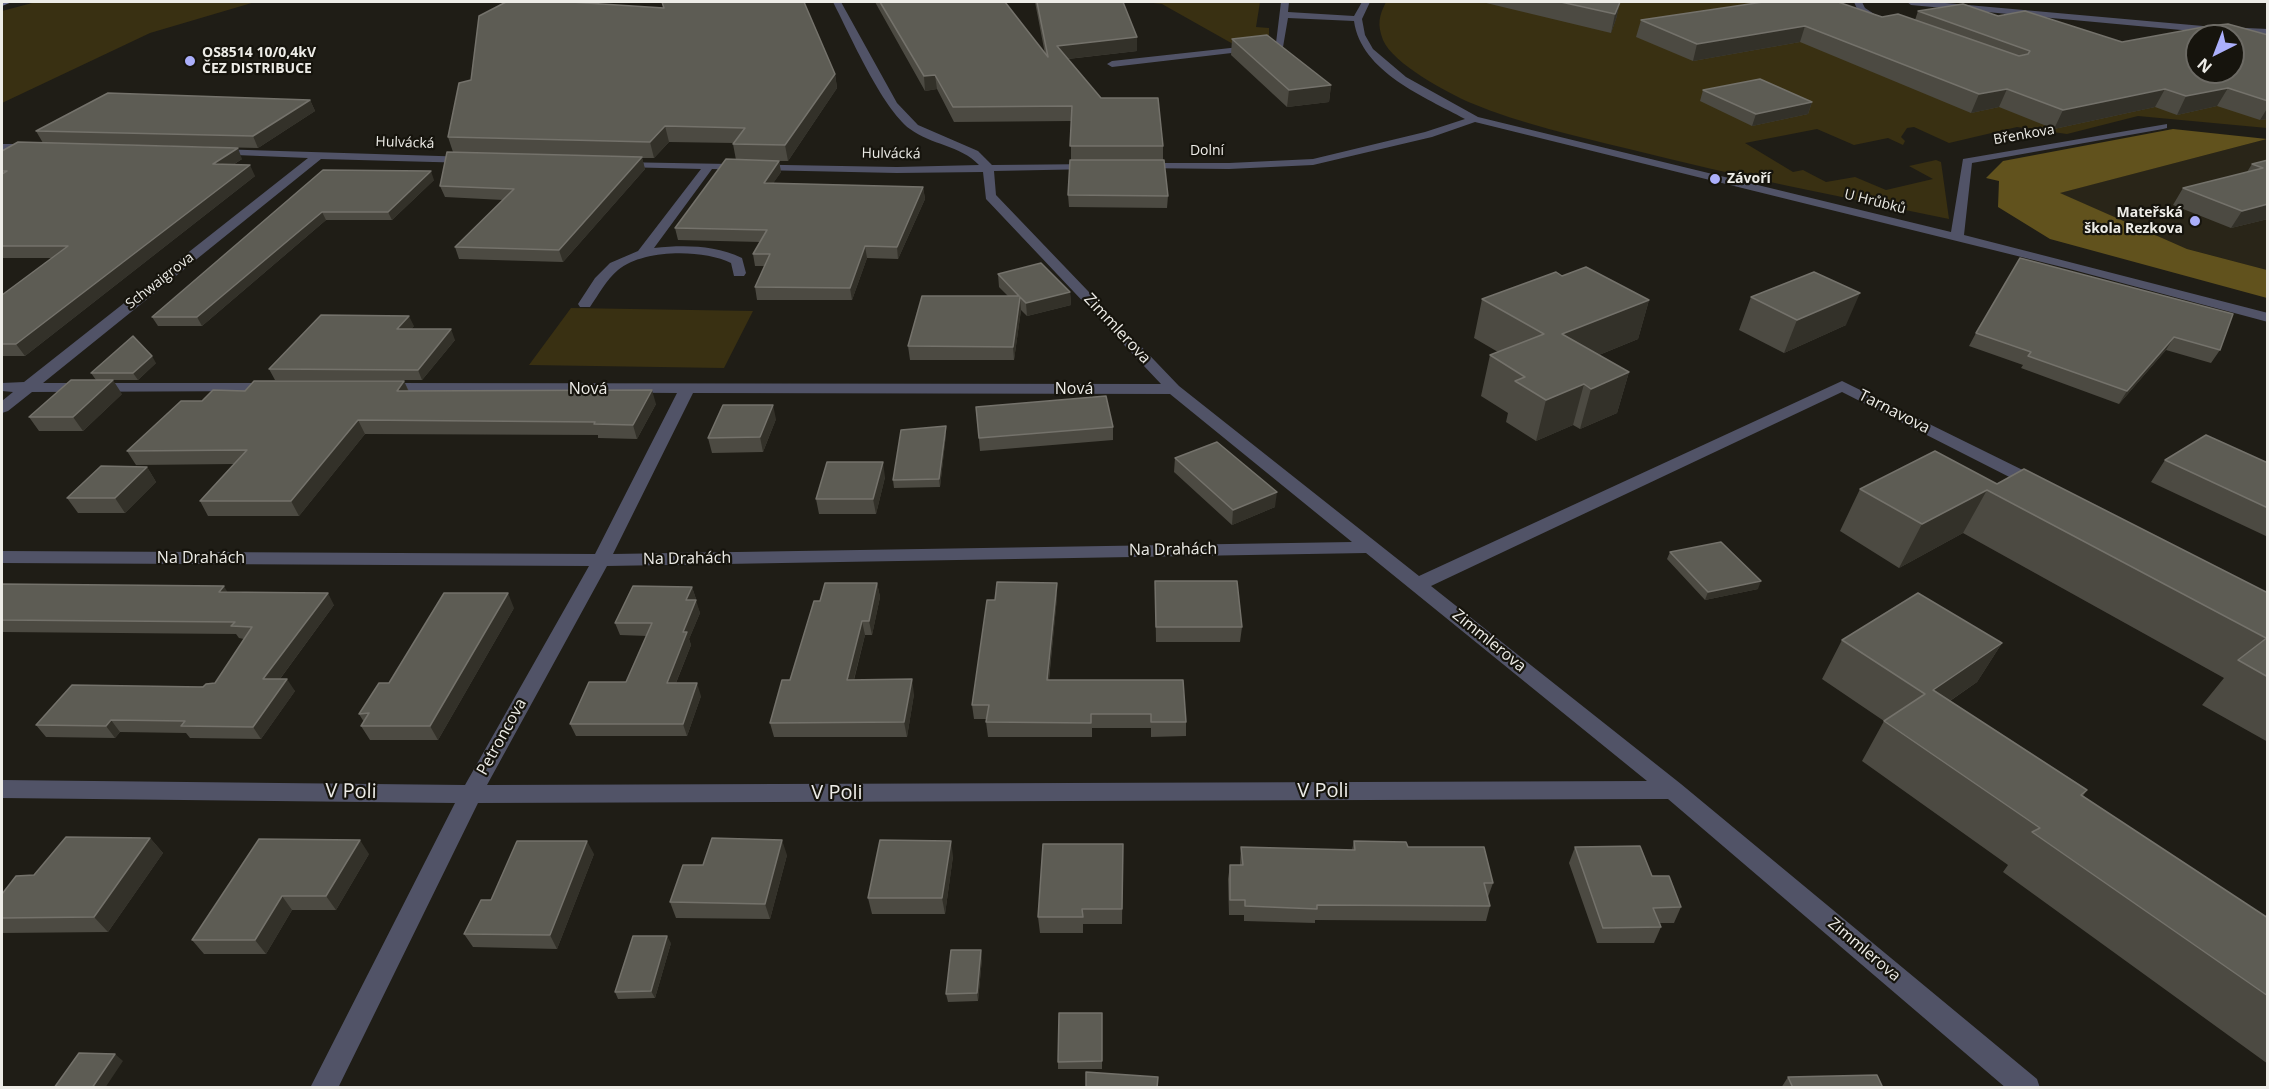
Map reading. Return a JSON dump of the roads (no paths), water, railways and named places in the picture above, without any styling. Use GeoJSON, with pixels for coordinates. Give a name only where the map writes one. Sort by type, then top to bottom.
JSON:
{"type":"FeatureCollection","features":[{"type":"Feature","properties":{"kind":"main road"},"geometry":{"type":"LineString","coordinates":[[2,3],[8,2]]}},
{"type":"Feature","properties":{"kind":"street"},"geometry":{"type":"LineString","coordinates":[[837,2],[893,104],[914,127],[974,153],[988,167]]}},
{"type":"Feature","properties":{"kind":"street"},"geometry":{"type":"LineString","coordinates":[[1112,64],[1280,45],[1285,2]]}},
{"type":"Feature","properties":{"kind":"street"},"geometry":{"type":"LineString","coordinates":[[1366,2],[1358,19],[1362,36],[1377,60],[1409,84],[1474,119]]}},
{"type":"Feature","properties":{"kind":"street"},"geometry":{"type":"LineString","coordinates":[[1858,2],[1861,9],[1874,19],[1890,25]]}},
{"type":"Feature","properties":{"kind":"street"},"geometry":{"type":"LineString","coordinates":[[1911,2],[2203,29],[2268,32]]}},
{"type":"Feature","properties":{"kind":"street"},"geometry":{"type":"LineString","coordinates":[[1285,15],[1358,19]]}},
{"type":"Feature","properties":{"kind":"street","name":"Dolní"},"geometry":{"type":"LineString","coordinates":[[988,167],[1229,166],[1313,162],[1428,135],[1474,119]]}},
{"type":"Feature","properties":{"kind":"street","name":"U Hrůbků"},"geometry":{"type":"LineString","coordinates":[[1474,119],[1957,237],[2196,297],[2268,318]]}},
{"type":"Feature","properties":{"kind":"street","name":"Břenkova"},"geometry":{"type":"LineString","coordinates":[[1957,237],[1967,161],[2163,126]]}},
{"type":"Feature","properties":{"kind":"street"},"geometry":{"type":"LineString","coordinates":[[2,147],[48,148]]}},
{"type":"Feature","properties":{"kind":"street","name":"Hulvácká"},"geometry":{"type":"LineString","coordinates":[[201,152],[484,160]]}},
{"type":"Feature","properties":{"kind":"street","name":"Schwaigrova"},"geometry":{"type":"LineString","coordinates":[[2,408],[319,155]]}},
{"type":"Feature","properties":{"kind":"street","name":"Hulvácká"},"geometry":{"type":"LineString","coordinates":[[614,164],[888,170],[988,167]]}},
{"type":"Feature","properties":{"kind":"street"},"geometry":{"type":"LineString","coordinates":[[643,254],[709,166]]}},
{"type":"Feature","properties":{"kind":"street","name":"Zimmlerova"},"geometry":{"type":"LineString","coordinates":[[988,167],[990,196],[1174,389],[1673,790],[2027,1088]]}},
{"type":"Feature","properties":{"kind":"street"},"geometry":{"type":"LineString","coordinates":[[585,304],[606,273],[621,262],[643,254],[681,250],[718,252],[737,261],[739,273]]}},
{"type":"Feature","properties":{"kind":"street","name":"Tarnavova"},"geometry":{"type":"LineString","coordinates":[[1419,584],[1842,386],[2055,493]]}},
{"type":"Feature","properties":{"kind":"street"},"geometry":{"type":"LineString","coordinates":[[2,387],[287,388]]}},
{"type":"Feature","properties":{"kind":"street","name":"Nová"},"geometry":{"type":"LineString","coordinates":[[370,388],[1174,389]]}},
{"type":"Feature","properties":{"kind":"street","name":"Petroncova"},"geometry":{"type":"LineString","coordinates":[[323,1088],[471,794],[601,560],[687,389]]}},
{"type":"Feature","properties":{"kind":"street","name":"Na Drahách"},"geometry":{"type":"LineString","coordinates":[[2,557],[601,560],[1373,547]]}},
{"type":"Feature","properties":{"kind":"street","name":"V Poli"},"geometry":{"type":"LineString","coordinates":[[2,789],[471,794],[1673,790]]}},
{"type":"Feature","properties":{"kind":"place","name":"OS8514 10/0,4kV ČEZ DISTRIBUCE"},"geometry":{"type":"Point","coordinates":[190,61]}},
{"type":"Feature","properties":{"kind":"place","name":"Závoří"},"geometry":{"type":"Point","coordinates":[1715,179]}},
{"type":"Feature","properties":{"kind":"place","name":"Mateřská škola Rezkova"},"geometry":{"type":"Point","coordinates":[2195,221]}}]}
